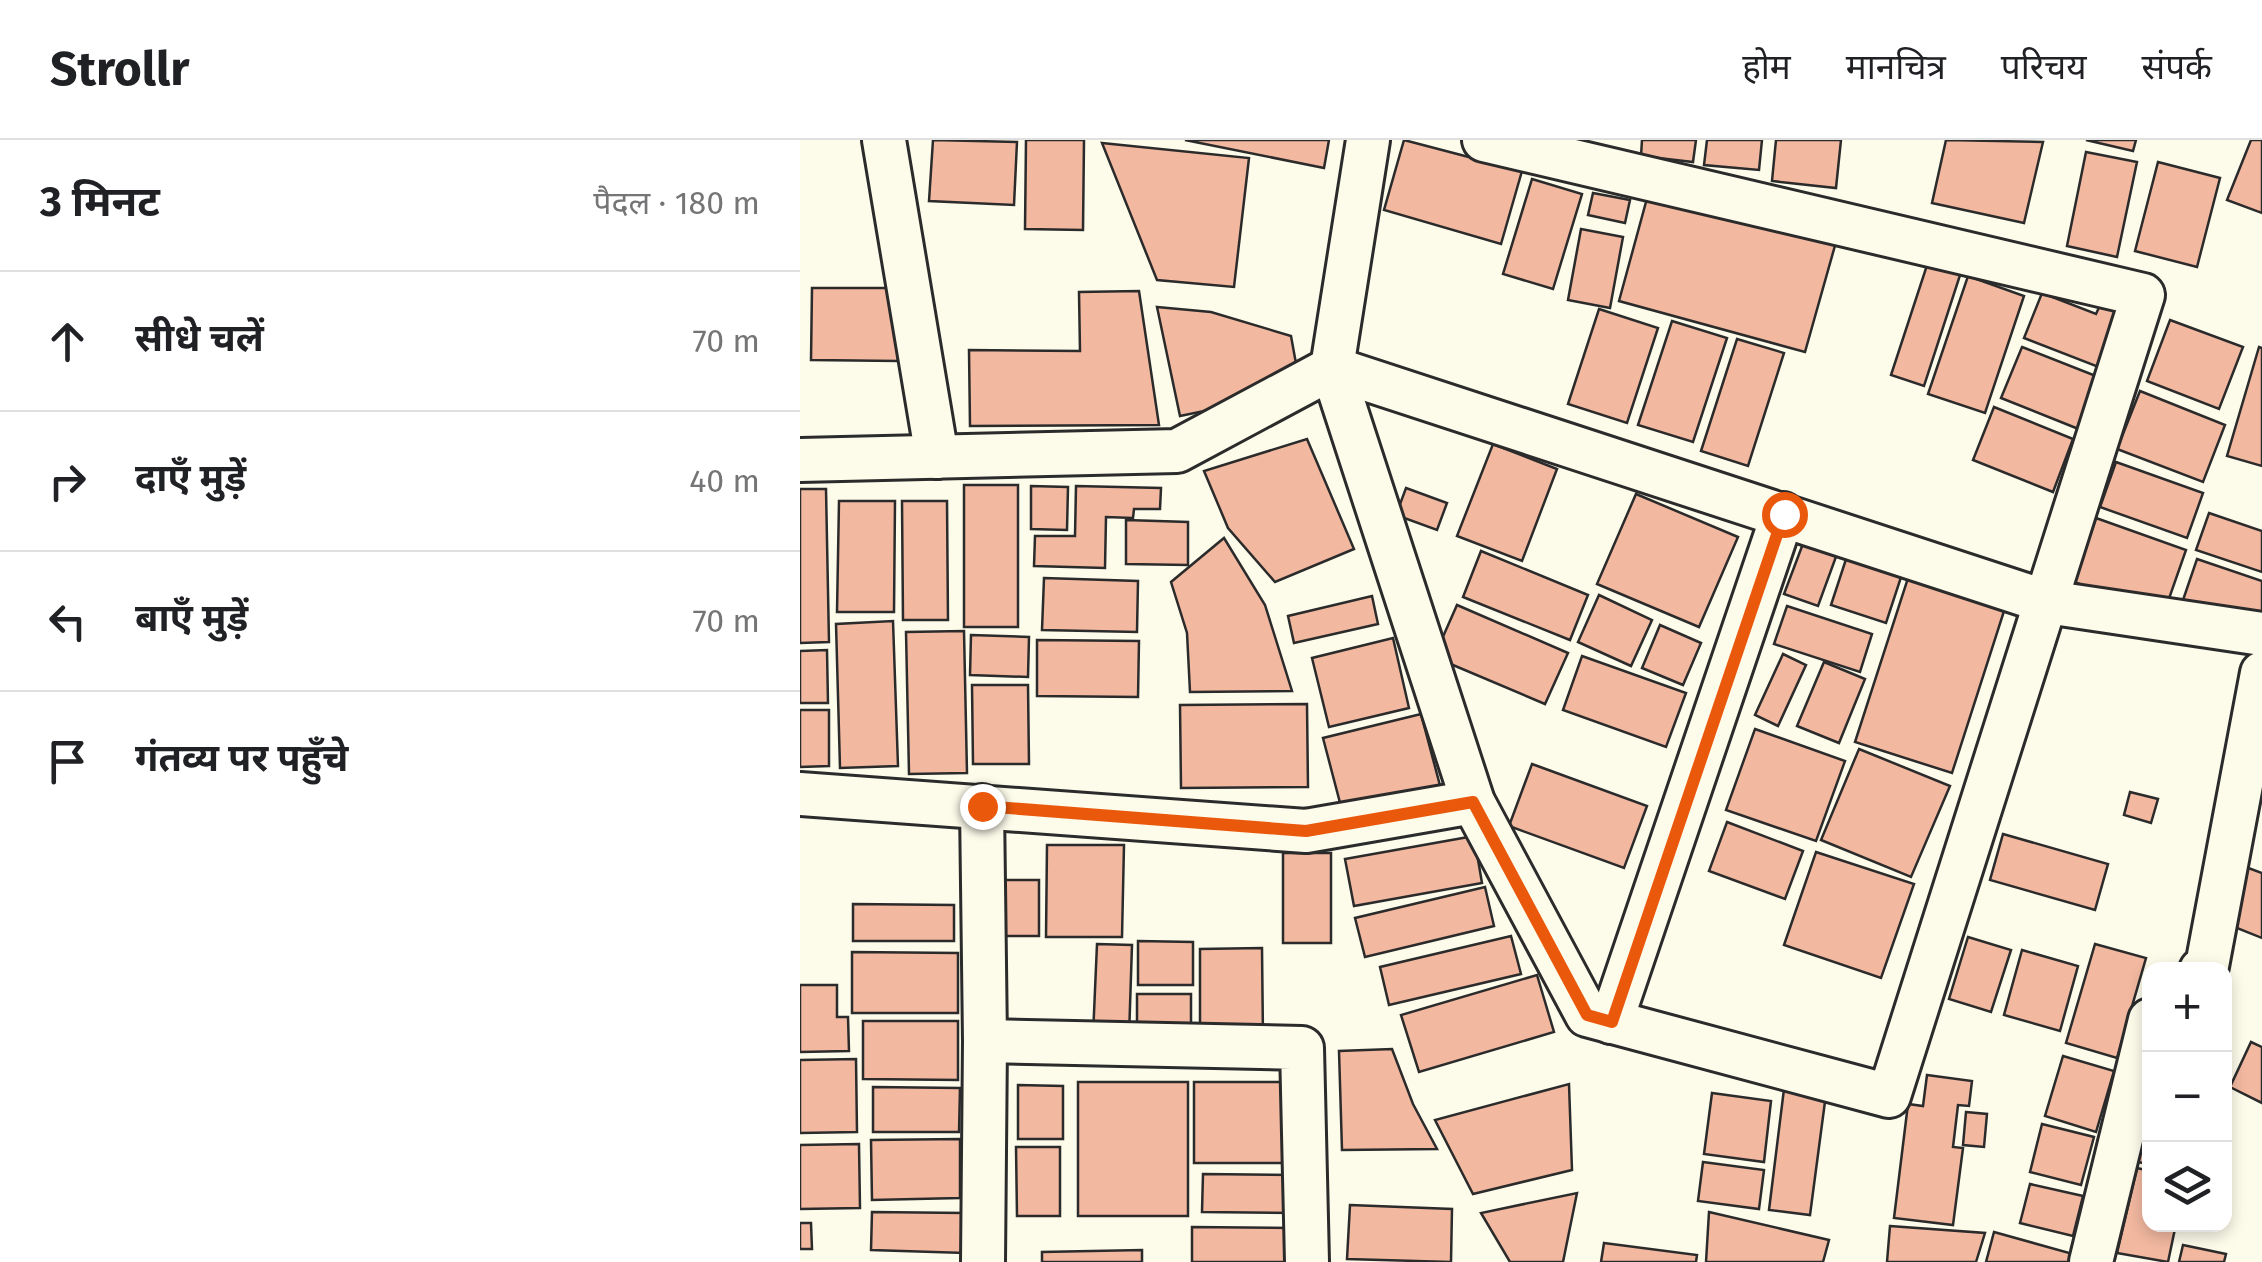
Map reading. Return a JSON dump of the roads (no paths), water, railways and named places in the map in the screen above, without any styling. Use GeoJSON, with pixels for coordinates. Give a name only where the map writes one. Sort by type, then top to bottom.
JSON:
{"type":"FeatureCollection","features":[{"type":"Feature","properties":{"kind":"street"},"geometry":{"type":"LineString","coordinates":[[884,140],[937,457]]}},
{"type":"Feature","properties":{"kind":"street"},"geometry":{"type":"LineString","coordinates":[[1368,140],[1332,368],[1473,802],[1587,1015],[1889,1096],[2143,295],[1484,140]]}},
{"type":"Feature","properties":{"kind":"street"},"geometry":{"type":"LineString","coordinates":[[800,460],[1177,451],[1332,368],[2048,602],[2262,634]]}},
{"type":"Feature","properties":{"kind":"street"},"geometry":{"type":"LineString","coordinates":[[1612,1022],[1784,514]]}},
{"type":"Feature","properties":{"kind":"street"},"geometry":{"type":"LineString","coordinates":[[2208,962],[2262,673]]}},
{"type":"Feature","properties":{"kind":"street"},"geometry":{"type":"LineString","coordinates":[[800,794],[1306,831],[1473,802]]}},
{"type":"Feature","properties":{"kind":"street"},"geometry":{"type":"LineString","coordinates":[[982,806],[986,1041],[983,1262]]}},
{"type":"Feature","properties":{"kind":"street"},"geometry":{"type":"LineString","coordinates":[[986,1041],[1302,1048],[1307,1262]]}},
{"type":"Feature","properties":{"kind":"street"},"geometry":{"type":"LineString","coordinates":[[2091,1262],[2142,1052]]}}]}
